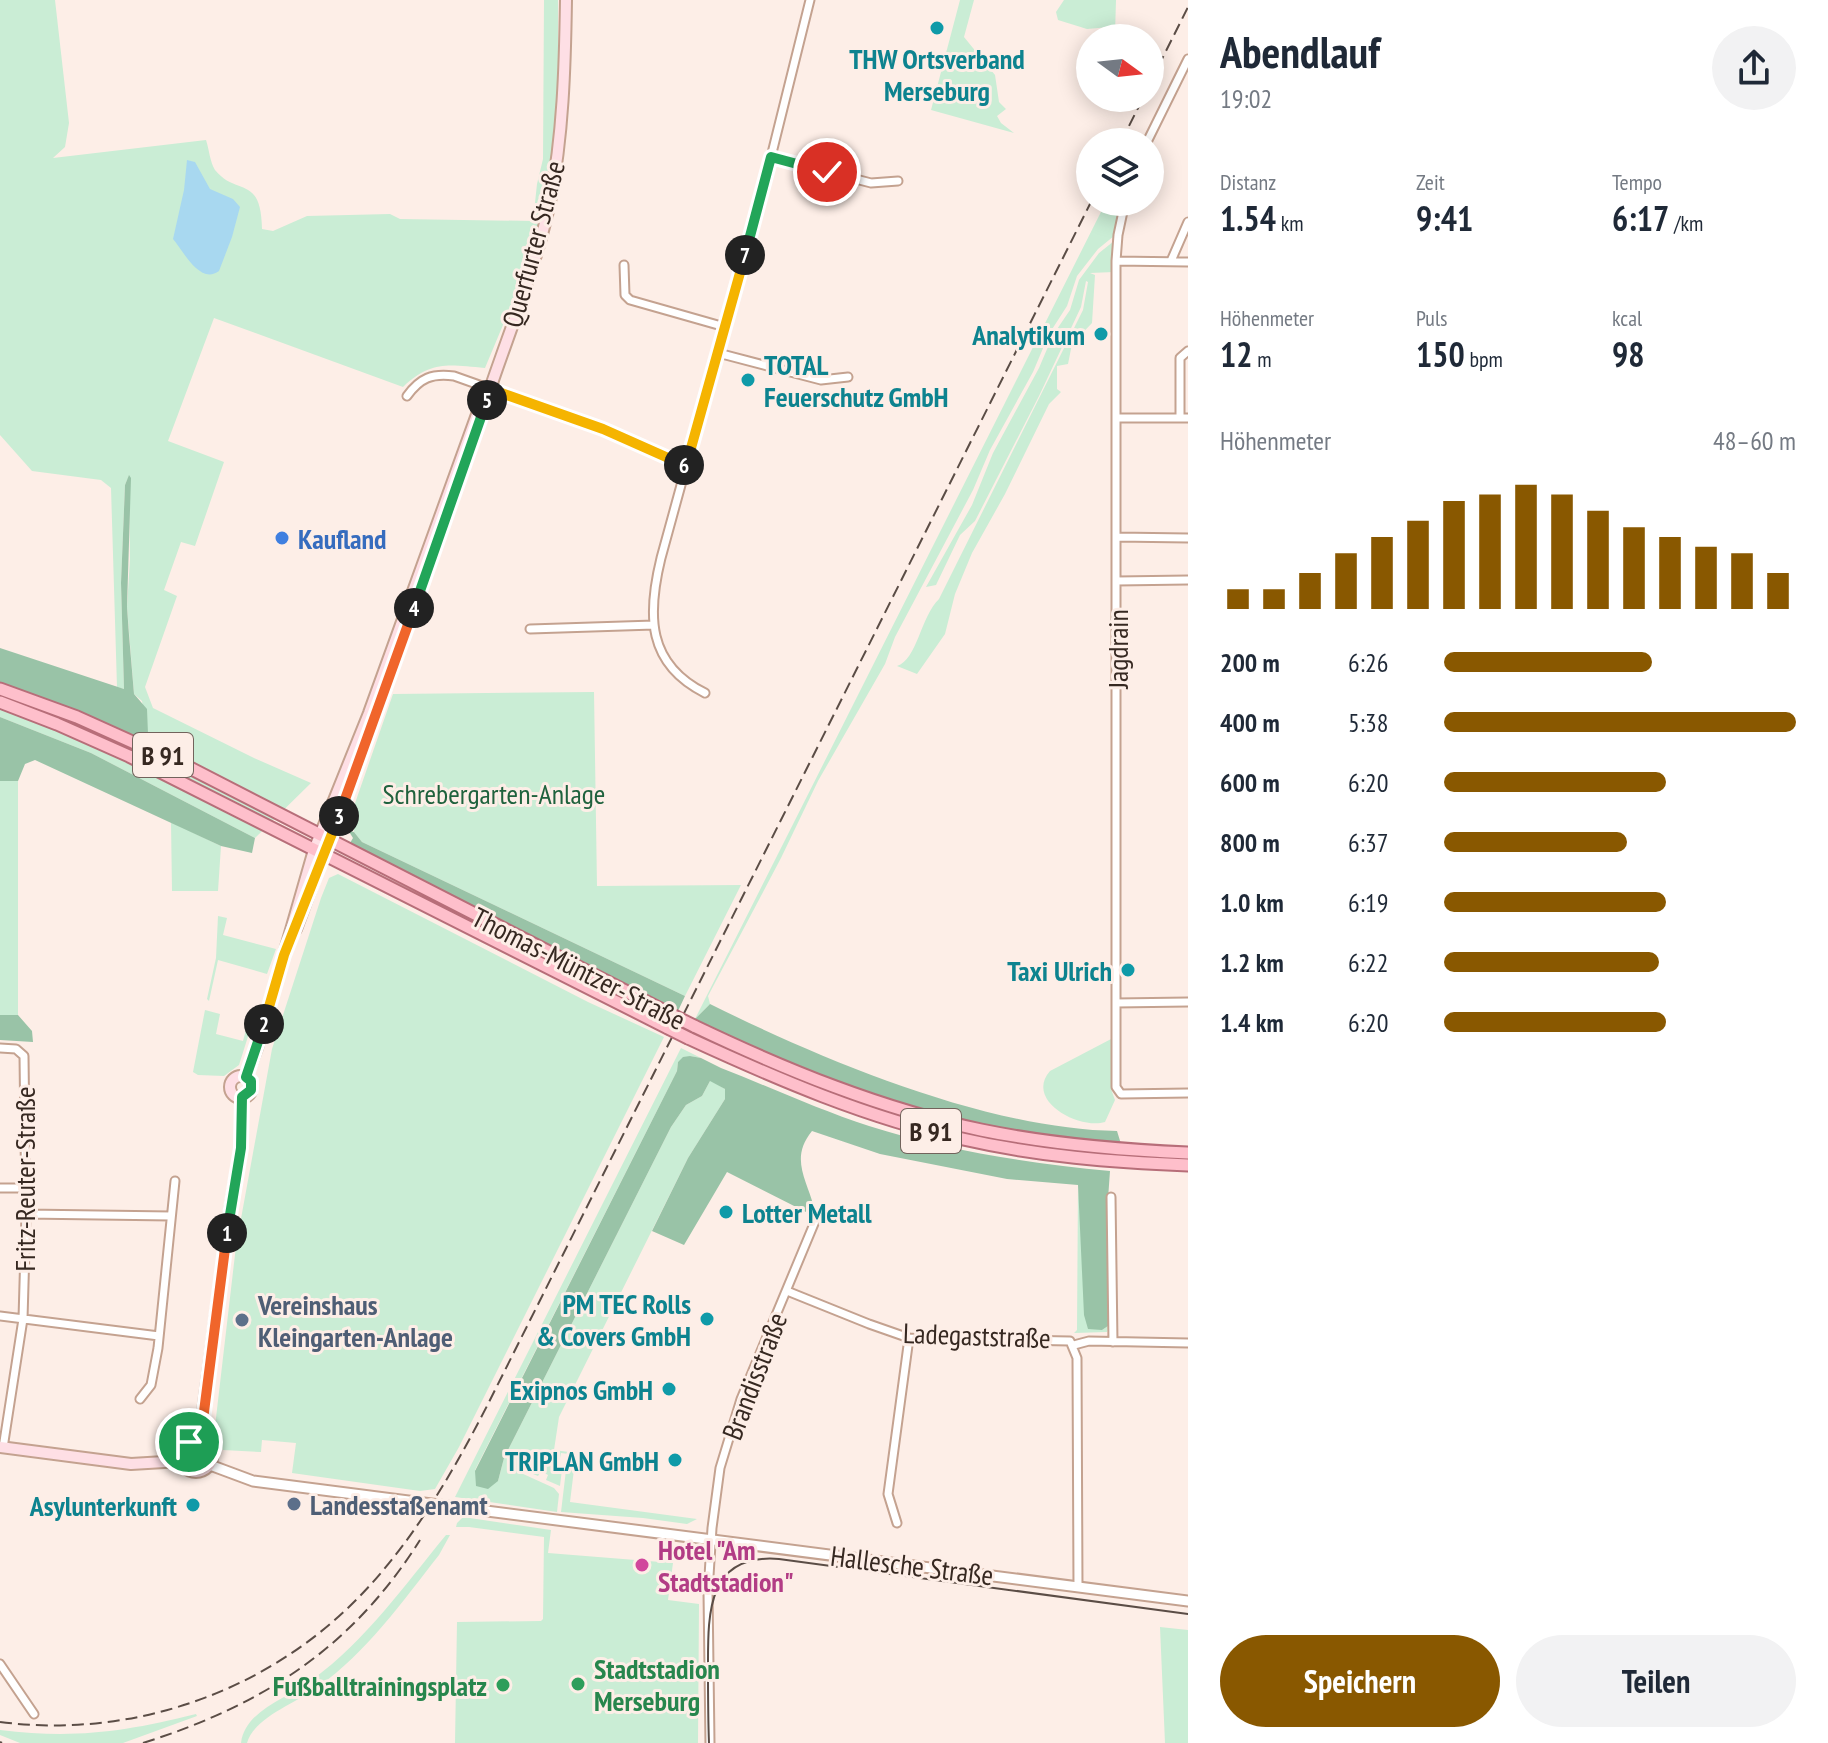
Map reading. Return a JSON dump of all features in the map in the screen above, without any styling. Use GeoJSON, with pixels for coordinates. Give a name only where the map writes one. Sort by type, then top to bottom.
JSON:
{"type":"FeatureCollection","features":[{"type":"Feature","properties":{"kind":"main road","name":"Querfurter Straße"},"geometry":{"type":"LineString","coordinates":[[246,1077],[319,852],[484,415],[526,284],[549,204],[562,116],[566,0]]}},
{"type":"Feature","properties":{"kind":"main road","name":"Thomas-Müntzer-Straße"},"geometry":{"type":"LineString","coordinates":[[0,689],[142,745],[694,1026],[821,1082],[949,1123],[1072,1145],[1188,1153]]}},
{"type":"Feature","properties":{"kind":"main road","name":"Thomas-Müntzer-Straße"},"geometry":{"type":"LineString","coordinates":[[0,702],[106,745],[688,1038],[817,1095],[937,1133],[999,1147],[1064,1157],[1188,1165]]}},
{"type":"Feature","properties":{"kind":"main road"},"geometry":{"type":"LineString","coordinates":[[239,1076],[246,1077],[252,1087],[250,1093],[242,1097],[233,1094],[231,1083],[239,1076]]}},
{"type":"Feature","properties":{"kind":"main road"},"geometry":{"type":"LineString","coordinates":[[199,1441],[241,1148],[242,1097]]}},
{"type":"Feature","properties":{"kind":"main road"},"geometry":{"type":"LineString","coordinates":[[199,1441],[206,1443],[212,1451],[210,1465],[203,1471],[194,1472],[186,1469],[181,1461],[183,1447],[189,1442],[199,1441]]}},
{"type":"Feature","properties":{"kind":"main road"},"geometry":{"type":"LineString","coordinates":[[2,1448],[131,1464],[181,1461]]}},
{"type":"Feature","properties":{"kind":"street"},"geometry":{"type":"LineString","coordinates":[[705,693],[684,682],[663,655],[654,625],[653,601],[810,0]]}},
{"type":"Feature","properties":{"kind":"street"},"geometry":{"type":"LineString","coordinates":[[1154,128],[1188,59]]}},
{"type":"Feature","properties":{"kind":"street"},"geometry":{"type":"LineString","coordinates":[[771,157],[871,183],[898,181]]}},
{"type":"Feature","properties":{"kind":"street","name":"Jagdrain"},"geometry":{"type":"LineString","coordinates":[[1122,216],[1116,261],[1116,1087],[1121,1094],[1188,1093]]}},
{"type":"Feature","properties":{"kind":"street"},"geometry":{"type":"LineString","coordinates":[[1171,261],[1188,222]]}},
{"type":"Feature","properties":{"kind":"street"},"geometry":{"type":"LineString","coordinates":[[1116,261],[1188,262]]}},
{"type":"Feature","properties":{"kind":"street"},"geometry":{"type":"LineString","coordinates":[[624,265],[625,295],[630,300],[725,327]]}},
{"type":"Feature","properties":{"kind":"street"},"geometry":{"type":"LineString","coordinates":[[1117,418],[1184,418],[1180,358],[1188,351]]}},
{"type":"Feature","properties":{"kind":"street"},"geometry":{"type":"LineString","coordinates":[[718,353],[821,380],[848,377]]}},
{"type":"Feature","properties":{"kind":"street"},"geometry":{"type":"LineString","coordinates":[[407,396],[417,382],[440,374],[603,429],[686,466]]}},
{"type":"Feature","properties":{"kind":"street"},"geometry":{"type":"LineString","coordinates":[[1117,537],[1188,538]]}},
{"type":"Feature","properties":{"kind":"street"},"geometry":{"type":"LineString","coordinates":[[1117,581],[1188,580]]}},
{"type":"Feature","properties":{"kind":"street"},"geometry":{"type":"LineString","coordinates":[[530,629],[654,625]]}},
{"type":"Feature","properties":{"kind":"street"},"geometry":{"type":"LineString","coordinates":[[1116,1003],[1188,1002]]}},
{"type":"Feature","properties":{"kind":"street","name":"Fritz-Reuter-Straße"},"geometry":{"type":"LineString","coordinates":[[0,1048],[22,1052],[27,1188],[23,1319],[2,1448]]}},
{"type":"Feature","properties":{"kind":"street"},"geometry":{"type":"LineString","coordinates":[[140,1399],[151,1385],[159,1336],[175,1181]]}},
{"type":"Feature","properties":{"kind":"street"},"geometry":{"type":"LineString","coordinates":[[0,1188],[27,1188]]}},
{"type":"Feature","properties":{"kind":"street"},"geometry":{"type":"LineString","coordinates":[[1111,1197],[1113,1342]]}},
{"type":"Feature","properties":{"kind":"street"},"geometry":{"type":"LineString","coordinates":[[26,1214],[171,1216]]}},
{"type":"Feature","properties":{"kind":"street","name":"Brandisstraße"},"geometry":{"type":"LineString","coordinates":[[710,1743],[708,1592],[716,1491],[727,1439],[741,1399],[816,1219]]}},
{"type":"Feature","properties":{"kind":"street","name":"Ladegaststraße"},"geometry":{"type":"LineString","coordinates":[[787,1291],[909,1338],[1063,1339],[1074,1345],[1077,1358],[1078,1587]]}},
{"type":"Feature","properties":{"kind":"street"},"geometry":{"type":"LineString","coordinates":[[0,1316],[159,1336]]}},
{"type":"Feature","properties":{"kind":"street"},"geometry":{"type":"LineString","coordinates":[[897,1523],[888,1494],[909,1338]]}},
{"type":"Feature","properties":{"kind":"street"},"geometry":{"type":"LineString","coordinates":[[1074,1345],[1089,1341],[1188,1343]]}},
{"type":"Feature","properties":{"kind":"street","name":"Hallesche Straße"},"geometry":{"type":"LineString","coordinates":[[210,1465],[253,1481],[1188,1601]]}},
{"type":"Feature","properties":{"kind":"street"},"geometry":{"type":"LineString","coordinates":[[0,1664],[34,1714]]}},
{"type":"Feature","properties":{"kind":"green space"},"geometry":{"type":"Polygon","coordinates":[[[0,0],[55,0],[69,123],[65,147],[53,158],[206,140],[215,170],[231,183],[252,193],[261,212],[262,229],[273,231],[307,216],[390,214],[400,219],[533,221],[543,159],[544,0],[558,0],[557,104],[553,156],[544,207],[518,289],[485,368],[432,368],[403,387],[214,318],[168,441],[224,462],[195,546],[181,542],[164,590],[177,596],[145,687],[153,708],[311,783],[255,838],[91,753],[0,717],[0,683],[143,739],[147,734],[142,701],[134,694],[127,607],[129,476],[125,485],[121,583],[124,689],[117,687],[111,488],[101,480],[32,471],[0,435],[0,0]]]}},
{"type":"Feature","properties":{"kind":"green space"},"geometry":{"type":"Polygon","coordinates":[[[960,0],[974,0],[964,37],[995,75],[999,102],[1006,109],[997,116],[1014,133],[931,110],[960,0]]]}},
{"type":"Feature","properties":{"kind":"green space"},"geometry":{"type":"Polygon","coordinates":[[[1064,0],[1116,0],[1115,24],[1076,26],[1058,20],[1056,12],[1064,0]]]}},
{"type":"Feature","properties":{"kind":"green space"},"geometry":{"type":"Polygon","coordinates":[[[1099,216],[1118,216],[1114,236],[1098,249],[1077,276],[1067,306],[1049,334],[1033,372],[990,450],[973,490],[895,637],[885,664],[818,781],[708,996],[710,1004],[695,1019],[1099,216]]]}},
{"type":"Feature","properties":{"kind":"green space"},"geometry":{"type":"Polygon","coordinates":[[[1114,241],[1114,272],[1090,273],[1095,275],[1092,323],[1072,344],[1068,364],[1057,366],[1057,389],[1061,392],[1049,404],[972,553],[955,594],[945,634],[917,674],[897,666],[904,662],[914,647],[1083,310],[1086,281],[1081,307],[975,521],[960,535],[936,585],[926,587],[972,505],[993,453],[1039,368],[1053,335],[1070,310],[1079,280],[1099,253],[1114,241]]]}},
{"type":"Feature","properties":{"kind":"green space"},"geometry":{"type":"Polygon","coordinates":[[[129,475],[127,607],[134,694],[147,709],[148,734],[143,739],[0,683],[0,648],[124,689],[121,583],[125,485],[129,475]]]}},
{"type":"Feature","properties":{"kind":"green space","name":"Schrebergarten-Anlage"},"geometry":{"type":"Polygon","coordinates":[[[594,692],[597,886],[741,885],[685,996],[362,842],[354,832],[353,809],[393,694],[594,692]]]}},
{"type":"Feature","properties":{"kind":"green space"},"geometry":{"type":"Polygon","coordinates":[[[0,717],[91,753],[255,838],[252,853],[221,846],[35,760],[25,764],[18,781],[0,781],[0,717]]]}},
{"type":"Feature","properties":{"kind":"green space"},"geometry":{"type":"Polygon","coordinates":[[[0,781],[18,781],[18,1015],[0,1015],[0,781]]]}},
{"type":"Feature","properties":{"kind":"green space"},"geometry":{"type":"Polygon","coordinates":[[[171,822],[221,846],[218,891],[172,891],[171,822]]]}},
{"type":"Feature","properties":{"kind":"green space"},"geometry":{"type":"Polygon","coordinates":[[[348,830],[362,842],[685,996],[678,1011],[518,932],[350,843],[353,838],[348,830]]]}},
{"type":"Feature","properties":{"kind":"green space"},"geometry":{"type":"Polygon","coordinates":[[[338,874],[588,1002],[664,1037],[459,1447],[435,1489],[420,1491],[292,1473],[296,1443],[262,1440],[261,1452],[223,1450],[214,1435],[236,1246],[272,1049],[321,898],[329,878],[338,874]]]}},
{"type":"Feature","properties":{"kind":"green space"},"geometry":{"type":"Polygon","coordinates":[[[218,916],[227,918],[223,935],[276,949],[267,974],[218,960],[209,1001],[216,958],[218,916]]]}},
{"type":"Feature","properties":{"kind":"green space"},"geometry":{"type":"Polygon","coordinates":[[[710,1004],[804,1048],[908,1088],[1015,1118],[1117,1131],[1121,1144],[984,1124],[852,1089],[757,1052],[695,1019],[710,1004]]]}},
{"type":"Feature","properties":{"kind":"green space"},"geometry":{"type":"Polygon","coordinates":[[[205,1010],[220,1014],[216,1034],[243,1041],[248,1022],[251,1027],[239,1065],[224,1076],[193,1072],[205,1010]]]}},
{"type":"Feature","properties":{"kind":"green space"},"geometry":{"type":"Polygon","coordinates":[[[0,1015],[18,1015],[32,1031],[33,1042],[0,1040],[0,1015]]]}},
{"type":"Feature","properties":{"kind":"green space"},"geometry":{"type":"Polygon","coordinates":[[[1113,1038],[1111,1089],[1115,1100],[1105,1122],[1082,1122],[1058,1111],[1044,1093],[1044,1082],[1050,1071],[1113,1038]]]}},
{"type":"Feature","properties":{"kind":"green space"},"geometry":{"type":"Polygon","coordinates":[[[681,1048],[701,1058],[690,1056],[678,1062],[677,1071],[475,1470],[498,1481],[504,1458],[671,1127],[686,1105],[702,1096],[710,1081],[713,1081],[725,1089],[725,1099],[688,1158],[559,1417],[554,1450],[576,1453],[570,1502],[697,1519],[687,1524],[561,1512],[566,1470],[571,1470],[572,1459],[568,1458],[569,1454],[561,1453],[558,1468],[562,1469],[560,1486],[546,1480],[548,1475],[541,1471],[538,1476],[533,1474],[535,1468],[525,1464],[521,1473],[554,1488],[559,1494],[557,1512],[455,1497],[681,1048]]]}},
{"type":"Feature","properties":{"kind":"green space"},"geometry":{"type":"Polygon","coordinates":[[[690,1056],[832,1113],[898,1135],[988,1155],[1110,1171],[1108,1326],[1102,1330],[1088,1329],[1084,1315],[1078,1185],[1007,1179],[880,1154],[812,1131],[805,1141],[801,1159],[814,1207],[810,1214],[727,1172],[684,1245],[652,1231],[688,1158],[725,1099],[725,1089],[710,1081],[702,1096],[686,1105],[671,1127],[504,1458],[498,1481],[488,1489],[476,1486],[475,1471],[677,1071],[678,1062],[690,1056]]]}},
{"type":"Feature","properties":{"kind":"green space"},"geometry":{"type":"Polygon","coordinates":[[[1078,1184],[1082,1242],[1102,1330],[1108,1326],[1107,1332],[1074,1333],[1077,1330],[1078,1184]]]}},
{"type":"Feature","properties":{"kind":"green space","name":"Stadtstadion Merseburg"},"geometry":{"type":"Polygon","coordinates":[[[463,1517],[551,1530],[548,1553],[673,1563],[668,1600],[699,1604],[698,1743],[455,1743],[457,1622],[543,1619],[544,1537],[456,1527],[463,1517]]]}},
{"type":"Feature","properties":{"kind":"green space"},"geometry":{"type":"Polygon","coordinates":[[[446,1535],[450,1535],[439,1555],[383,1626],[352,1658],[318,1687],[267,1718],[251,1734],[247,1743],[241,1743],[250,1722],[259,1713],[312,1680],[350,1648],[384,1612],[446,1535]]]}},
{"type":"Feature","properties":{"kind":"green space"},"geometry":{"type":"Polygon","coordinates":[[[1160,1627],[1188,1630],[1188,1743],[1165,1743],[1160,1627]]]}},
{"type":"Feature","properties":{"kind":"green space"},"geometry":{"type":"Polygon","coordinates":[[[196,1714],[123,1743],[20,1743],[0,1735],[0,1730],[52,1734],[99,1732],[196,1714]]]}},
{"type":"Feature","properties":{"kind":"water"},"geometry":{"type":"Polygon","coordinates":[[[187,160],[195,162],[210,189],[233,199],[240,207],[219,271],[212,274],[205,274],[193,265],[173,239],[187,160]]]}},
{"type":"Feature","properties":{"kind":"tram line"},"geometry":{"type":"LineString","coordinates":[[709,1743],[708,1648],[711,1609],[724,1577],[737,1566],[755,1560],[779,1559],[1188,1614]]}},
{"type":"Feature","properties":{"kind":"railway"},"geometry":{"type":"LineString","coordinates":[[1164,55],[1188,7]]}},
{"type":"Feature","properties":{"kind":"railway"},"geometry":{"type":"LineString","coordinates":[[1128,128],[1136,112]]}},
{"type":"Feature","properties":{"kind":"railway"},"geometry":{"type":"LineString","coordinates":[[0,1722],[50,1725],[99,1723],[148,1715],[240,1683],[283,1659],[323,1630],[360,1596],[415,1529],[461,1455],[488,1404],[1084,216]]}},
{"type":"Feature","properties":{"kind":"railway"},"geometry":{"type":"LineString","coordinates":[[143,1743],[227,1710],[301,1668],[365,1612],[420,1540]]}},
{"type":"Feature","properties":{"kind":"place","name":"THW Ortsverband Merseburg"},"geometry":{"type":"Point","coordinates":[937,28]}},
{"type":"Feature","properties":{"kind":"place","name":"Analytikum"},"geometry":{"type":"Point","coordinates":[1101,334]}},
{"type":"Feature","properties":{"kind":"place","name":"TOTAL Feuerschutz GmbH"},"geometry":{"type":"Point","coordinates":[748,380]}},
{"type":"Feature","properties":{"kind":"place","name":"Kaufland"},"geometry":{"type":"Point","coordinates":[282,538]}},
{"type":"Feature","properties":{"kind":"place","name":"Taxi Ulrich"},"geometry":{"type":"Point","coordinates":[1128,970]}},
{"type":"Feature","properties":{"kind":"place","name":"Lotter Metall"},"geometry":{"type":"Point","coordinates":[726,1212]}},
{"type":"Feature","properties":{"kind":"place","name":"PM TEC Rolls & Covers GmbH"},"geometry":{"type":"Point","coordinates":[707,1319]}},
{"type":"Feature","properties":{"kind":"place","name":"Vereinshaus Kleingarten-Anlage"},"geometry":{"type":"Point","coordinates":[242,1320]}},
{"type":"Feature","properties":{"kind":"place","name":"Exipnos GmbH"},"geometry":{"type":"Point","coordinates":[669,1389]}},
{"type":"Feature","properties":{"kind":"place","name":"TRIPLAN GmbH"},"geometry":{"type":"Point","coordinates":[675,1460]}},
{"type":"Feature","properties":{"kind":"place","name":"Landesstaßenamt"},"geometry":{"type":"Point","coordinates":[294,1504]}},
{"type":"Feature","properties":{"kind":"place","name":"Asylunterkunft"},"geometry":{"type":"Point","coordinates":[193,1505]}},
{"type":"Feature","properties":{"kind":"place","name":"Hotel \"Am Stadtstadion\""},"geometry":{"type":"Point","coordinates":[642,1565]}},
{"type":"Feature","properties":{"kind":"place","name":"Stadtstadion Merseburg"},"geometry":{"type":"Point","coordinates":[578,1684]}},
{"type":"Feature","properties":{"kind":"place","name":"Fußballtrainingsplatz"},"geometry":{"type":"Point","coordinates":[503,1685]}},
{"type":"Feature","properties":{"kind":"route"},"geometry":{"type":"LineString","coordinates":[[189,1442],[199,1441],[201,1430],[241,1148],[242,1097],[247,1096],[252,1087],[246,1077],[284,955],[319,870],[484,415],[490,389],[570,416],[686,466],[771,157],[827,172]]}}]}
